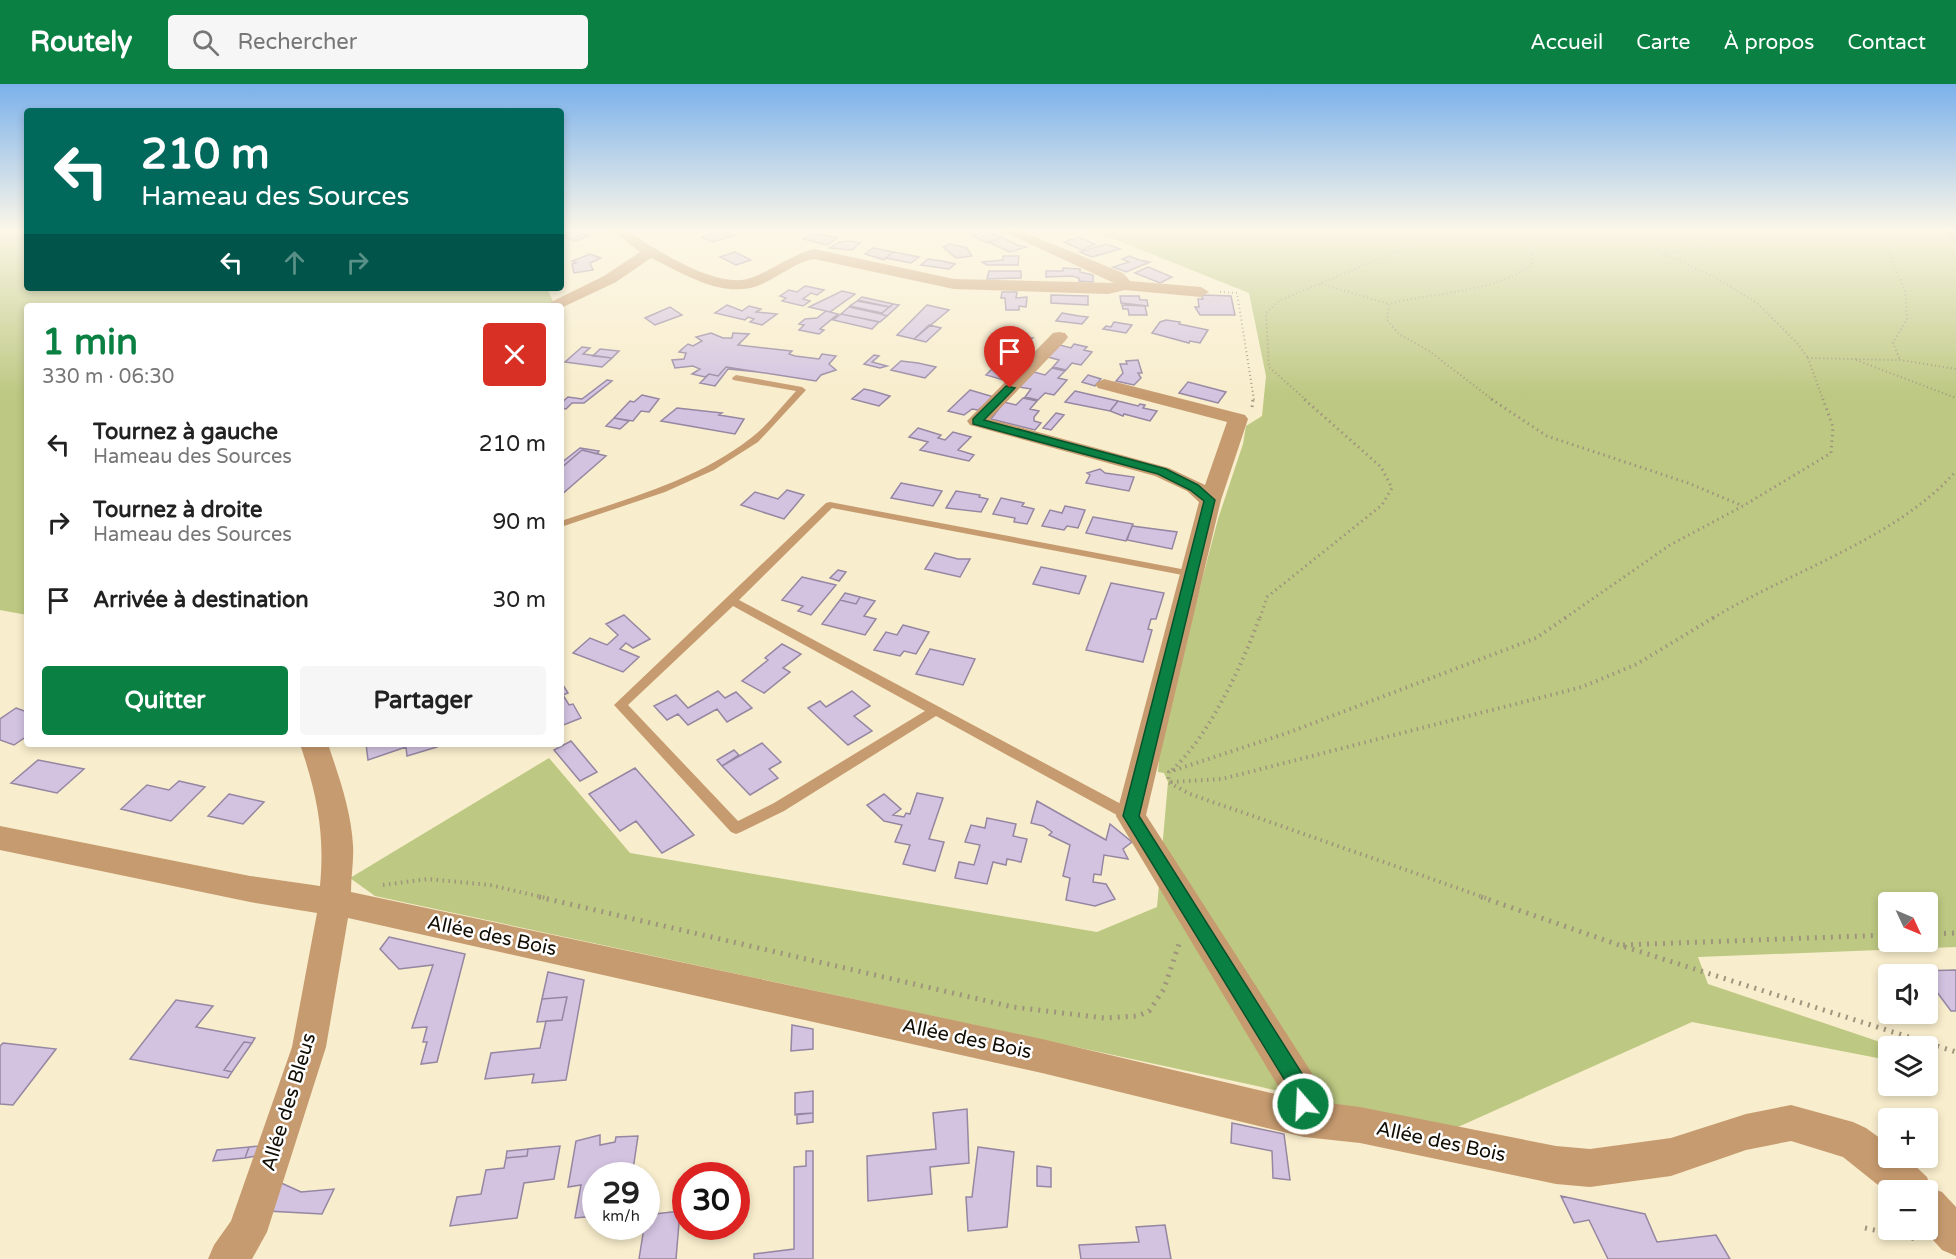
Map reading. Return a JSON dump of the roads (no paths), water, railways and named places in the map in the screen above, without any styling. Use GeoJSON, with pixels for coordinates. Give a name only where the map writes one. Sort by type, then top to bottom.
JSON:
{"type":"FeatureCollection","features":[{"type":"Feature","properties":{"kind":"street"},"geometry":{"type":"LineString","coordinates":[[555,303],[594,286]]}},
{"type":"Feature","properties":{"kind":"street"},"geometry":{"type":"LineString","coordinates":[[1010,286],[1108,289],[1121,286]]}},
{"type":"Feature","properties":{"kind":"street"},"geometry":{"type":"LineString","coordinates":[[1134,286],[1201,292]]}},
{"type":"Feature","properties":{"kind":"street"},"geometry":{"type":"LineString","coordinates":[[1059,337],[977,421],[1162,472],[1194,487],[1210,500]]}},
{"type":"Feature","properties":{"kind":"street"},"geometry":{"type":"LineString","coordinates":[[1104,384],[1238,419],[1210,500],[1134,806],[1190,912],[1302,1090],[1304,1119]]}},
{"type":"Feature","properties":{"kind":"street","name":"Allée des Bleus"},"geometry":{"type":"LineString","coordinates":[[228,1259],[248,1232],[309,1047],[335,902],[333,879],[339,843],[332,796],[315,747]]}},
{"type":"Feature","properties":{"kind":"street","name":"Allée des Bois"},"geometry":{"type":"LineString","coordinates":[[0,838],[250,889],[335,902],[1007,1048],[1304,1119],[1360,1125],[1556,1166],[1590,1167],[1671,1157],[1746,1132],[1791,1123],[1853,1141],[1903,1180]]}},
{"type":"Feature","properties":{"kind":"lane"},"geometry":{"type":"LineString","coordinates":[[564,523],[678,483],[724,461],[756,439],[802,390],[736,378]]}},
{"type":"Feature","properties":{"kind":"lane"},"geometry":{"type":"LineString","coordinates":[[933,712],[778,807],[736,828],[620,705],[732,601],[830,505],[1193,574]]}},
{"type":"Feature","properties":{"kind":"lane"},"geometry":{"type":"LineString","coordinates":[[732,601],[933,712],[964,724],[1134,806]]}}]}
